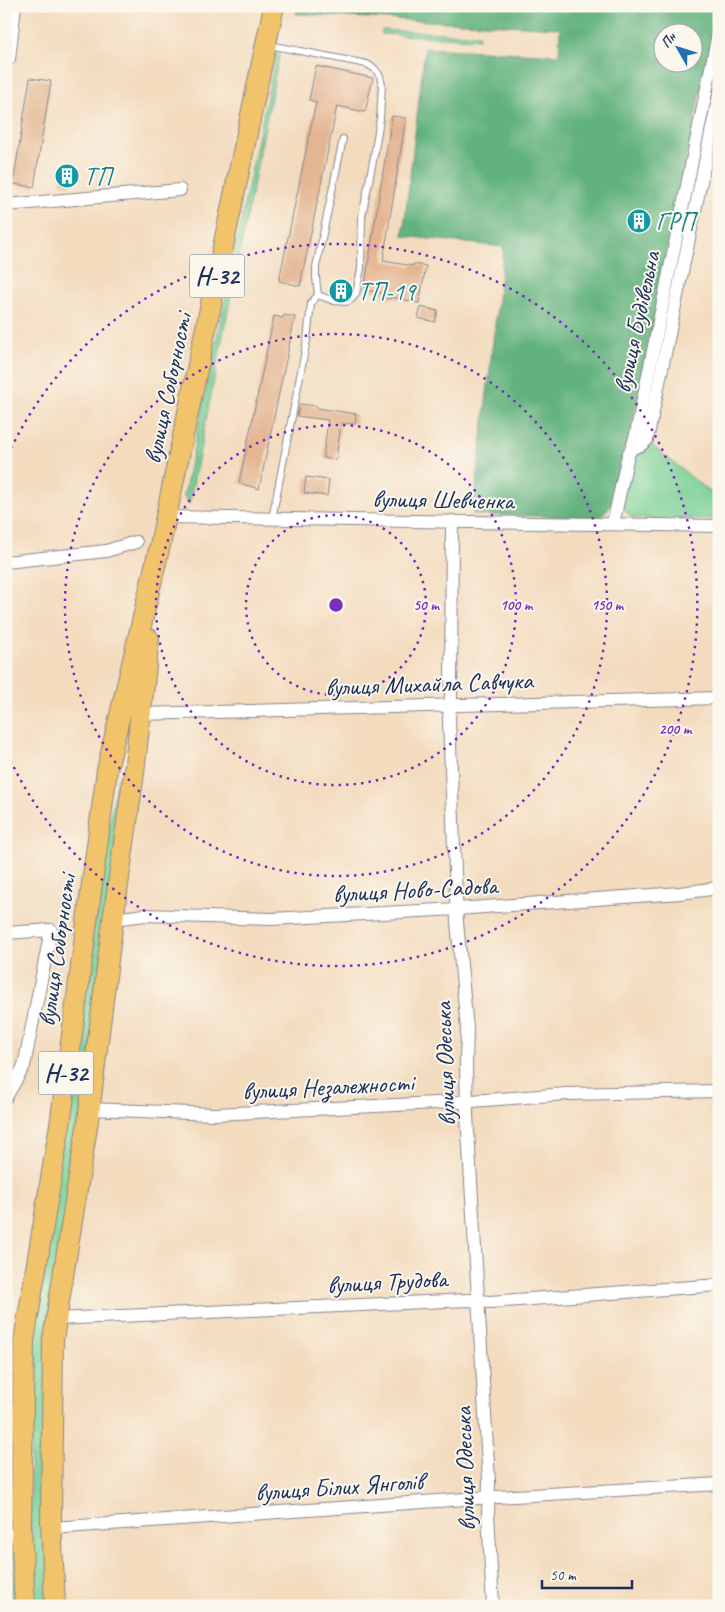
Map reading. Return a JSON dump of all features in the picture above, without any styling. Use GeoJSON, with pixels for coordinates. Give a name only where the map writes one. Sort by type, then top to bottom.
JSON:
{"type":"FeatureCollection","features":[{"type":"Feature","properties":{"kind":"main road","name":"вулиця Соборності"},"geometry":{"type":"LineString","coordinates":[[25,1606],[14,1534],[24,1341],[61,1118],[107,770],[160,545],[266,44],[271,9]]}},
{"type":"Feature","properties":{"kind":"main road","name":"вулиця Соборності"},"geometry":{"type":"LineString","coordinates":[[55,1606],[52,1528],[53,1340],[89,1109],[141,714],[160,545]]}},
{"type":"Feature","properties":{"kind":"street"},"geometry":{"type":"LineString","coordinates":[[8,59],[16,6]]}},
{"type":"Feature","properties":{"kind":"street","name":"вулиця Будівельна"},"geometry":{"type":"LineString","coordinates":[[613,524],[628,454],[632,448],[719,29]]}},
{"type":"Feature","properties":{"kind":"street","name":"вулиця Будівельна"},"geometry":{"type":"LineString","coordinates":[[632,448],[641,445],[647,440],[719,95]]}},
{"type":"Feature","properties":{"kind":"street"},"geometry":{"type":"LineString","coordinates":[[6,205],[180,190]]}},
{"type":"Feature","properties":{"kind":"street","name":"вулиця Шевченка"},"geometry":{"type":"LineString","coordinates":[[166,517],[719,526]]}},
{"type":"Feature","properties":{"kind":"street","name":"вулиця Одеська"},"geometry":{"type":"LineString","coordinates":[[452,521],[450,719],[457,909],[468,1030],[466,1063],[467,1101],[489,1498],[493,1606]]}},
{"type":"Feature","properties":{"kind":"street"},"geometry":{"type":"LineString","coordinates":[[6,562],[106,551],[136,542]]}},
{"type":"Feature","properties":{"kind":"street","name":"вулиця Михайла Савчука"},"geometry":{"type":"LineString","coordinates":[[141,714],[719,698]]}},
{"type":"Feature","properties":{"kind":"street","name":"вулиця Ново-Садова"},"geometry":{"type":"LineString","coordinates":[[113,919],[144,915],[272,919],[457,909],[680,893],[719,888]]}},
{"type":"Feature","properties":{"kind":"street"},"geometry":{"type":"LineString","coordinates":[[6,934],[51,930],[24,1066],[6,1097]]}},
{"type":"Feature","properties":{"kind":"street","name":"вулиця Незалежності"},"geometry":{"type":"LineString","coordinates":[[89,1109],[215,1114],[566,1094],[719,1091]]}},
{"type":"Feature","properties":{"kind":"street","name":"вулиця Трудова"},"geometry":{"type":"LineString","coordinates":[[56,1319],[468,1300],[490,1302],[719,1286]]}},
{"type":"Feature","properties":{"kind":"street","name":"вулиця Білих Янголів"},"geometry":{"type":"LineString","coordinates":[[52,1528],[719,1484]]}},
{"type":"Feature","properties":{"kind":"lane"},"geometry":{"type":"LineString","coordinates":[[266,44],[367,64],[375,69],[380,76],[382,85],[380,119],[362,217],[361,268],[356,294],[346,302],[334,301],[318,295]]}},
{"type":"Feature","properties":{"kind":"lane"},"geometry":{"type":"LineString","coordinates":[[272,518],[307,340],[311,303],[318,295],[316,267],[343,139]]}},
{"type":"Feature","properties":{"kind":"green space"},"geometry":{"type":"Polygon","coordinates":[[[298,6],[718,6],[629,440],[623,451],[612,504],[601,517],[473,515],[504,247],[403,236],[425,48],[559,55],[560,28],[296,14],[298,6]]]}},
{"type":"Feature","properties":{"kind":"green space"},"geometry":{"type":"Polygon","coordinates":[[[382,30],[479,35],[479,39],[382,34],[382,30]]]}},
{"type":"Feature","properties":{"kind":"green space"},"geometry":{"type":"Polygon","coordinates":[[[280,52],[189,504],[184,496],[276,53],[280,52]]]}},
{"type":"Feature","properties":{"kind":"green space"},"geometry":{"type":"Polygon","coordinates":[[[650,444],[719,499],[719,519],[632,518],[622,506],[633,454],[650,444]]]}},
{"type":"Feature","properties":{"kind":"green space"},"geometry":{"type":"Polygon","coordinates":[[[125,776],[82,1119],[46,1337],[48,1606],[33,1606],[30,1519],[31,1338],[92,917],[117,781],[118,777],[125,776]]]}},
{"type":"Feature","properties":{"kind":"green space"},"geometry":{"type":"Polygon","coordinates":[[[6,1543],[14,1550],[14,1606],[6,1606],[6,1543]]]}},
{"type":"Feature","properties":{"kind":"building"},"geometry":{"type":"Polygon","coordinates":[[[316,66],[373,78],[365,112],[337,106],[300,286],[279,281],[316,102],[309,100],[316,66]]]}},
{"type":"Feature","properties":{"kind":"building"},"geometry":{"type":"Polygon","coordinates":[[[30,78],[51,81],[34,187],[13,184],[30,78]]]}},
{"type":"Feature","properties":{"kind":"building"},"geometry":{"type":"Polygon","coordinates":[[[392,116],[406,118],[383,261],[413,266],[413,264],[426,266],[419,303],[391,297],[390,299],[382,297],[382,293],[364,290],[392,116]]]}},
{"type":"Feature","properties":{"kind":"building","name":"ТП"},"geometry":{"type":"Polygon","coordinates":[[[63,165],[74,167],[71,186],[60,184],[63,165]]]}},
{"type":"Feature","properties":{"kind":"building","name":"ГРП"},"geometry":{"type":"Polygon","coordinates":[[[634,214],[645,216],[643,229],[632,227],[634,214]]]}},
{"type":"Feature","properties":{"kind":"building","name":"ТП-19"},"geometry":{"type":"Polygon","coordinates":[[[333,284],[350,288],[349,295],[345,297],[331,294],[333,284]]]}},
{"type":"Feature","properties":{"kind":"building"},"geometry":{"type":"Polygon","coordinates":[[[421,307],[438,311],[435,322],[418,318],[421,307]]]}},
{"type":"Feature","properties":{"kind":"building"},"geometry":{"type":"Polygon","coordinates":[[[284,315],[295,317],[259,489],[239,483],[274,316],[283,318],[284,315]]]}},
{"type":"Feature","properties":{"kind":"building"},"geometry":{"type":"Polygon","coordinates":[[[300,404],[356,414],[355,424],[341,423],[336,460],[323,458],[328,420],[297,416],[300,404]]]}},
{"type":"Feature","properties":{"kind":"building"},"geometry":{"type":"Polygon","coordinates":[[[306,477],[329,480],[327,496],[304,493],[306,477]]]}},
{"type":"Feature","properties":{"kind":"place","name":"ТП"},"geometry":{"type":"Point","coordinates":[67,176]}},
{"type":"Feature","properties":{"kind":"place","name":"ГРП"},"geometry":{"type":"Point","coordinates":[639,221]}},
{"type":"Feature","properties":{"kind":"place","name":"ТП-19"},"geometry":{"type":"Point","coordinates":[341,291]}}]}
